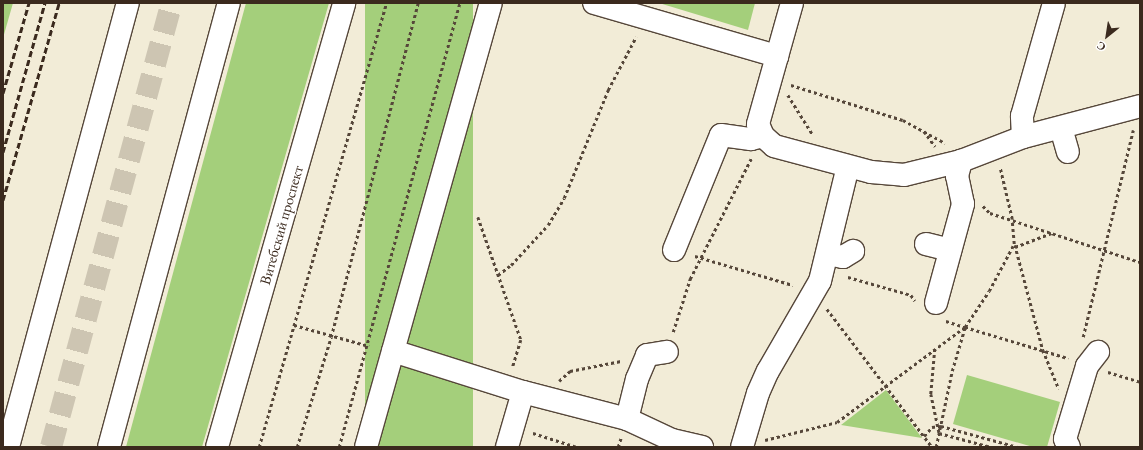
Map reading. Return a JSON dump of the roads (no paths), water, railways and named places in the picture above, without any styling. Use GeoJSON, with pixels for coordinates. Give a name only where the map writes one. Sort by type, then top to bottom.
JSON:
{"type":"FeatureCollection","features":[{"type":"Feature","properties":{"kind":"main road"},"geometry":{"type":"LineString","coordinates":[[8,447],[128,3]]}},
{"type":"Feature","properties":{"kind":"main road"},"geometry":{"type":"LineString","coordinates":[[109,447],[229,3]]}},
{"type":"Feature","properties":{"kind":"main road","name":"Витебский проспект"},"geometry":{"type":"LineString","coordinates":[[218,447],[344,3]]}},
{"type":"Feature","properties":{"kind":"main road"},"geometry":{"type":"LineString","coordinates":[[366,447],[491,3]]}},
{"type":"Feature","properties":{"kind":"main road"},"geometry":{"type":"LineString","coordinates":[[594,3],[777,56]]}},
{"type":"Feature","properties":{"kind":"main road"},"geometry":{"type":"LineString","coordinates":[[792,3],[777,56],[775,80],[758,124],[763,136],[774,146],[839,164],[884,174],[904,175],[960,161],[1023,137],[1139,106]]}},
{"type":"Feature","properties":{"kind":"main road"},"geometry":{"type":"LineString","coordinates":[[1023,137],[1022,116],[1054,3]]}},
{"type":"Feature","properties":{"kind":"main road"},"geometry":{"type":"LineString","coordinates":[[1061,128],[1068,152]]}},
{"type":"Feature","properties":{"kind":"main road"},"geometry":{"type":"LineString","coordinates":[[674,250],[721,135],[750,139],[763,136]]}},
{"type":"Feature","properties":{"kind":"main road"},"geometry":{"type":"LineString","coordinates":[[932,310],[963,204],[957,176],[960,161]]}},
{"type":"Feature","properties":{"kind":"main road"},"geometry":{"type":"LineString","coordinates":[[743,444],[768,371],[814,293],[825,262],[839,164]]}},
{"type":"Feature","properties":{"kind":"main road"},"geometry":{"type":"LineString","coordinates":[[926,244],[950,250]]}},
{"type":"Feature","properties":{"kind":"main road"},"geometry":{"type":"LineString","coordinates":[[825,262],[843,257],[853,251]]}},
{"type":"Feature","properties":{"kind":"main road"},"geometry":{"type":"LineString","coordinates":[[393,351],[523,392],[627,419],[671,444],[702,447]]}},
{"type":"Feature","properties":{"kind":"main road"},"geometry":{"type":"LineString","coordinates":[[1069,447],[1065,439],[1089,352]]}},
{"type":"Feature","properties":{"kind":"main road"},"geometry":{"type":"LineString","coordinates":[[627,419],[637,379],[657,354]]}},
{"type":"Feature","properties":{"kind":"main road"},"geometry":{"type":"LineString","coordinates":[[510,437],[523,392]]}},
{"type":"Feature","properties":{"kind":"tunnel"},"geometry":{"type":"LineString","coordinates":[[51,447],[172,3]]}},
{"type":"Feature","properties":{"kind":"railway"},"geometry":{"type":"LineString","coordinates":[[3,93],[29,3]]}},
{"type":"Feature","properties":{"kind":"railway"},"geometry":{"type":"LineString","coordinates":[[3,152],[45,3]]}},
{"type":"Feature","properties":{"kind":"railway"},"geometry":{"type":"LineString","coordinates":[[3,200],[59,3]]}}]}
